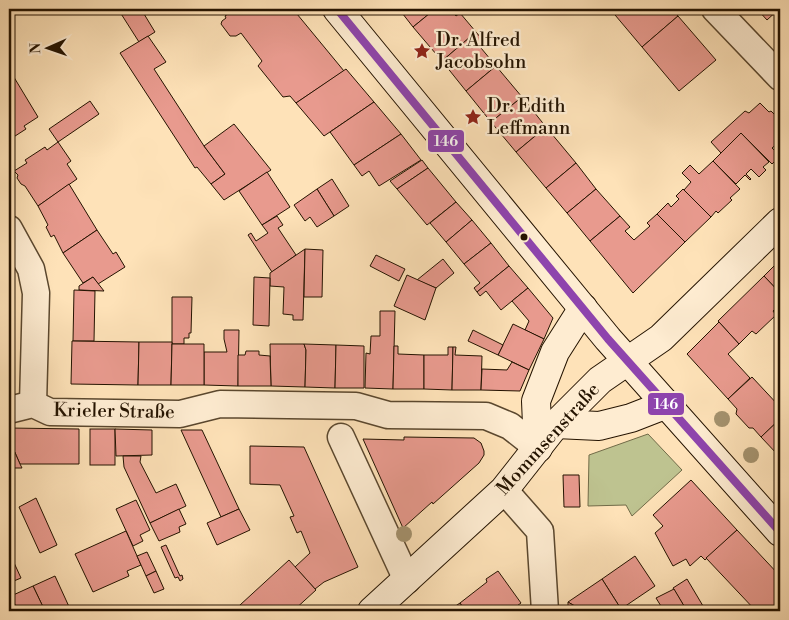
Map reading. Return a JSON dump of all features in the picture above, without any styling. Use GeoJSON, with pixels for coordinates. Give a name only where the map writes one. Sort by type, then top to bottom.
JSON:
{"type":"FeatureCollection","features":[{"type":"Feature","properties":{"kind":"street"},"geometry":{"type":"LineString","coordinates":[[337,9],[628,362],[780,532]]}},
{"type":"Feature","properties":{"kind":"street"},"geometry":{"type":"LineString","coordinates":[[715,9],[780,77]]}},
{"type":"Feature","properties":{"kind":"street","name":"Mommsenstraße"},"geometry":{"type":"LineString","coordinates":[[372,611],[504,490],[556,424],[600,380],[661,338],[780,222]]}},
{"type":"Feature","properties":{"kind":"street"},"geometry":{"type":"LineString","coordinates":[[9,229],[31,269],[36,293],[21,407]]}},
{"type":"Feature","properties":{"kind":"street"},"geometry":{"type":"LineString","coordinates":[[538,448],[536,402],[554,352],[583,308]]}},
{"type":"Feature","properties":{"kind":"street","name":"Krieler Straße"},"geometry":{"type":"LineString","coordinates":[[21,407],[50,412],[180,414],[220,404],[308,404],[356,406],[388,415],[486,416],[510,426],[538,448]]}},
{"type":"Feature","properties":{"kind":"street"},"geometry":{"type":"LineString","coordinates":[[556,424],[599,426],[631,418],[667,404]]}},
{"type":"Feature","properties":{"kind":"street"},"geometry":{"type":"LineString","coordinates":[[341,437],[408,580]]}},
{"type":"Feature","properties":{"kind":"street"},"geometry":{"type":"LineString","coordinates":[[504,490],[540,531],[545,611]]}},
{"type":"Feature","properties":{"kind":"green space"},"geometry":{"type":"Polygon","coordinates":[[[648,434],[682,470],[632,516],[626,505],[588,506],[589,455],[648,434]]]}},
{"type":"Feature","properties":{"kind":"building"},"geometry":{"type":"Polygon","coordinates":[[[118,9],[141,9],[155,32],[139,42],[118,9]]]}},
{"type":"Feature","properties":{"kind":"building"},"geometry":{"type":"Polygon","coordinates":[[[141,9],[154,9],[145,15],[141,9]]]}},
{"type":"Feature","properties":{"kind":"building"},"geometry":{"type":"Polygon","coordinates":[[[235,9],[294,9],[344,71],[296,103],[290,96],[283,97],[258,66],[262,61],[241,33],[236,36],[230,36],[221,24],[226,18],[225,16],[235,9]]]}},
{"type":"Feature","properties":{"kind":"building"},"geometry":{"type":"Polygon","coordinates":[[[399,9],[435,9],[413,27],[399,9]]]}},
{"type":"Feature","properties":{"kind":"building"},"geometry":{"type":"Polygon","coordinates":[[[435,9],[450,9],[456,16],[460,13],[476,32],[442,61],[413,27],[435,9]]]}},
{"type":"Feature","properties":{"kind":"building"},"geometry":{"type":"Polygon","coordinates":[[[610,9],[672,9],[678,16],[642,47],[610,9]]]}},
{"type":"Feature","properties":{"kind":"building"},"geometry":{"type":"Polygon","coordinates":[[[757,9],[779,9],[767,20],[757,9]]]}},
{"type":"Feature","properties":{"kind":"building"},"geometry":{"type":"Polygon","coordinates":[[[678,16],[716,60],[679,91],[642,47],[678,16]]]}},
{"type":"Feature","properties":{"kind":"building"},"geometry":{"type":"Polygon","coordinates":[[[476,32],[486,44],[481,48],[496,66],[466,91],[442,61],[476,32]]]}},
{"type":"Feature","properties":{"kind":"building"},"geometry":{"type":"Polygon","coordinates":[[[148,36],[166,62],[154,69],[204,146],[225,174],[211,184],[197,167],[195,168],[120,53],[148,36]]]}},
{"type":"Feature","properties":{"kind":"building"},"geometry":{"type":"Polygon","coordinates":[[[496,66],[522,97],[491,122],[466,91],[496,66]]]}},
{"type":"Feature","properties":{"kind":"building"},"geometry":{"type":"Polygon","coordinates":[[[9,69],[38,117],[24,126],[26,129],[12,138],[9,136],[9,69]]]}},
{"type":"Feature","properties":{"kind":"building"},"geometry":{"type":"Polygon","coordinates":[[[346,69],[374,102],[324,136],[296,103],[346,69]]]}},
{"type":"Feature","properties":{"kind":"building"},"geometry":{"type":"Polygon","coordinates":[[[522,97],[546,127],[516,152],[491,122],[522,97]]]}},
{"type":"Feature","properties":{"kind":"building"},"geometry":{"type":"Polygon","coordinates":[[[90,101],[99,114],[58,142],[49,129],[90,101]]]}},
{"type":"Feature","properties":{"kind":"building"},"geometry":{"type":"Polygon","coordinates":[[[374,102],[401,134],[354,165],[330,132],[374,102]]]}},
{"type":"Feature","properties":{"kind":"building"},"geometry":{"type":"Polygon","coordinates":[[[760,103],[780,120],[780,145],[778,143],[772,148],[780,156],[772,164],[741,133],[721,153],[711,142],[745,111],[749,113],[760,103]]]}},
{"type":"Feature","properties":{"kind":"building"},"geometry":{"type":"Polygon","coordinates":[[[234,124],[271,170],[224,200],[211,184],[225,174],[204,146],[234,124]]]}},
{"type":"Feature","properties":{"kind":"building"},"geometry":{"type":"Polygon","coordinates":[[[546,127],[576,163],[546,188],[516,152],[546,127]]]}},
{"type":"Feature","properties":{"kind":"building"},"geometry":{"type":"Polygon","coordinates":[[[741,133],[769,162],[763,167],[766,170],[759,177],[751,169],[746,174],[750,180],[745,175],[736,184],[713,161],[741,133]]]}},
{"type":"Feature","properties":{"kind":"building"},"geometry":{"type":"Polygon","coordinates":[[[401,134],[421,160],[379,186],[369,171],[362,176],[354,165],[401,134]]]}},
{"type":"Feature","properties":{"kind":"building"},"geometry":{"type":"Polygon","coordinates":[[[58,142],[71,161],[67,164],[77,179],[38,206],[25,186],[21,184],[17,178],[18,175],[14,171],[27,163],[25,160],[45,147],[47,150],[58,142]]]}},
{"type":"Feature","properties":{"kind":"building"},"geometry":{"type":"Polygon","coordinates":[[[422,160],[428,168],[397,189],[390,181],[422,160]]]}},
{"type":"Feature","properties":{"kind":"building"},"geometry":{"type":"Polygon","coordinates":[[[713,161],[740,189],[730,198],[732,200],[718,213],[716,211],[711,217],[684,190],[691,182],[682,173],[690,165],[699,174],[713,161]]]}},
{"type":"Feature","properties":{"kind":"building"},"geometry":{"type":"Polygon","coordinates":[[[576,163],[596,189],[567,213],[546,188],[576,163]]]}},
{"type":"Feature","properties":{"kind":"building"},"geometry":{"type":"Polygon","coordinates":[[[428,168],[456,202],[427,225],[397,189],[428,168]]]}},
{"type":"Feature","properties":{"kind":"building"},"geometry":{"type":"Polygon","coordinates":[[[267,172],[290,207],[262,225],[239,191],[267,172]]]}},
{"type":"Feature","properties":{"kind":"building"},"geometry":{"type":"Polygon","coordinates":[[[332,179],[349,206],[334,216],[317,189],[332,179]]]}},
{"type":"Feature","properties":{"kind":"building"},"geometry":{"type":"Polygon","coordinates":[[[69,184],[97,230],[63,253],[54,235],[51,237],[46,227],[48,225],[38,206],[69,184]]]}},
{"type":"Feature","properties":{"kind":"building"},"geometry":{"type":"Polygon","coordinates":[[[317,189],[334,216],[317,227],[310,217],[305,221],[294,205],[317,189]]]}},
{"type":"Feature","properties":{"kind":"building"},"geometry":{"type":"Polygon","coordinates":[[[596,189],[620,216],[590,241],[567,213],[596,189]]]}},
{"type":"Feature","properties":{"kind":"building"},"geometry":{"type":"Polygon","coordinates":[[[683,189],[711,217],[685,242],[657,214],[668,203],[671,207],[679,199],[676,196],[683,189]]]}},
{"type":"Feature","properties":{"kind":"building"},"geometry":{"type":"Polygon","coordinates":[[[456,202],[472,220],[446,242],[430,223],[456,202]]]}},
{"type":"Feature","properties":{"kind":"building"},"geometry":{"type":"Polygon","coordinates":[[[657,214],[685,242],[633,293],[590,241],[620,216],[630,227],[625,231],[634,240],[650,226],[647,223],[657,214]]]}},
{"type":"Feature","properties":{"kind":"building"},"geometry":{"type":"Polygon","coordinates":[[[277,216],[283,225],[278,228],[296,255],[272,272],[248,235],[251,233],[256,241],[268,233],[262,225],[277,216]]]}},
{"type":"Feature","properties":{"kind":"building"},"geometry":{"type":"Polygon","coordinates":[[[472,220],[491,243],[464,264],[446,242],[472,220]]]}},
{"type":"Feature","properties":{"kind":"building"},"geometry":{"type":"Polygon","coordinates":[[[97,230],[113,254],[116,252],[125,267],[98,284],[93,277],[83,283],[63,253],[97,230]]]}},
{"type":"Feature","properties":{"kind":"building"},"geometry":{"type":"Polygon","coordinates":[[[491,243],[509,266],[477,292],[474,288],[480,283],[464,264],[491,243]]]}},
{"type":"Feature","properties":{"kind":"building"},"geometry":{"type":"Polygon","coordinates":[[[305,249],[303,320],[293,320],[293,315],[283,314],[284,287],[270,286],[270,273],[305,249]]]}},
{"type":"Feature","properties":{"kind":"building"},"geometry":{"type":"Polygon","coordinates":[[[305,249],[323,250],[322,297],[304,297],[305,249]]]}},
{"type":"Feature","properties":{"kind":"building"},"geometry":{"type":"Polygon","coordinates":[[[376,255],[405,269],[399,281],[370,266],[376,255]]]}},
{"type":"Feature","properties":{"kind":"building"},"geometry":{"type":"Polygon","coordinates":[[[443,259],[454,273],[436,288],[417,280],[443,259]]]}},
{"type":"Feature","properties":{"kind":"building"},"geometry":{"type":"Polygon","coordinates":[[[780,260],[780,293],[764,276],[780,260]]]}},
{"type":"Feature","properties":{"kind":"building"},"geometry":{"type":"Polygon","coordinates":[[[509,266],[528,288],[501,310],[486,291],[480,296],[477,292],[509,266]]]}},
{"type":"Feature","properties":{"kind":"building"},"geometry":{"type":"Polygon","coordinates":[[[407,275],[436,288],[425,320],[394,306],[407,275]]]}},
{"type":"Feature","properties":{"kind":"building"},"geometry":{"type":"Polygon","coordinates":[[[764,276],[780,293],[780,304],[773,311],[776,315],[756,334],[752,331],[739,344],[718,321],[764,276]]]}},
{"type":"Feature","properties":{"kind":"building"},"geometry":{"type":"Polygon","coordinates":[[[93,277],[104,291],[79,290],[79,286],[93,277]]]}},
{"type":"Feature","properties":{"kind":"building"},"geometry":{"type":"Polygon","coordinates":[[[254,277],[270,278],[269,326],[253,325],[254,277]]]}},
{"type":"Feature","properties":{"kind":"building"},"geometry":{"type":"Polygon","coordinates":[[[528,288],[553,318],[544,339],[525,330],[529,321],[512,301],[528,288]]]}},
{"type":"Feature","properties":{"kind":"building"},"geometry":{"type":"Polygon","coordinates":[[[74,290],[95,291],[94,341],[73,341],[74,290]]]}},
{"type":"Feature","properties":{"kind":"building"},"geometry":{"type":"Polygon","coordinates":[[[172,297],[192,297],[191,333],[189,333],[189,338],[184,338],[184,344],[172,344],[172,297]]]}},
{"type":"Feature","properties":{"kind":"building"},"geometry":{"type":"Polygon","coordinates":[[[380,311],[395,311],[393,389],[365,388],[366,353],[370,354],[371,336],[380,336],[380,311]]]}},
{"type":"Feature","properties":{"kind":"building"},"geometry":{"type":"Polygon","coordinates":[[[719,322],[739,344],[728,354],[750,378],[728,399],[687,354],[719,322]]]}},
{"type":"Feature","properties":{"kind":"building"},"geometry":{"type":"Polygon","coordinates":[[[513,324],[544,339],[529,370],[498,355],[513,324]]]}},
{"type":"Feature","properties":{"kind":"building"},"geometry":{"type":"Polygon","coordinates":[[[224,330],[239,330],[238,386],[204,385],[204,352],[227,352],[224,330]]]}},
{"type":"Feature","properties":{"kind":"building"},"geometry":{"type":"Polygon","coordinates":[[[473,330],[503,345],[498,355],[468,341],[473,330]]]}},
{"type":"Feature","properties":{"kind":"building"},"geometry":{"type":"Polygon","coordinates":[[[72,341],[139,342],[138,385],[71,384],[72,341]]]}},
{"type":"Feature","properties":{"kind":"building"},"geometry":{"type":"Polygon","coordinates":[[[139,342],[172,342],[171,385],[138,385],[139,342]]]}},
{"type":"Feature","properties":{"kind":"building"},"geometry":{"type":"Polygon","coordinates":[[[172,344],[204,344],[204,385],[171,385],[172,344]]]}},
{"type":"Feature","properties":{"kind":"building"},"geometry":{"type":"Polygon","coordinates":[[[270,344],[304,344],[306,350],[305,387],[271,386],[270,344]]]}},
{"type":"Feature","properties":{"kind":"building"},"geometry":{"type":"Polygon","coordinates":[[[304,344],[336,345],[335,388],[305,387],[306,350],[304,344]]]}},
{"type":"Feature","properties":{"kind":"building"},"geometry":{"type":"Polygon","coordinates":[[[336,345],[364,346],[364,388],[335,388],[336,345]]]}},
{"type":"Feature","properties":{"kind":"building"},"geometry":{"type":"Polygon","coordinates":[[[394,346],[398,346],[398,354],[424,355],[424,389],[393,389],[394,346]]]}},
{"type":"Feature","properties":{"kind":"building"},"geometry":{"type":"Polygon","coordinates":[[[448,347],[453,347],[452,390],[424,389],[424,355],[448,355],[448,347]]]}},
{"type":"Feature","properties":{"kind":"building"},"geometry":{"type":"Polygon","coordinates":[[[453,347],[456,347],[455,355],[482,356],[481,390],[452,390],[453,347]]]}},
{"type":"Feature","properties":{"kind":"building"},"geometry":{"type":"Polygon","coordinates":[[[246,351],[259,351],[259,355],[270,356],[271,386],[238,386],[238,355],[245,355],[246,351]]]}},
{"type":"Feature","properties":{"kind":"building"},"geometry":{"type":"Polygon","coordinates":[[[512,362],[529,370],[520,391],[481,390],[482,369],[507,370],[512,362]]]}},
{"type":"Feature","properties":{"kind":"building"},"geometry":{"type":"Polygon","coordinates":[[[752,377],[780,407],[780,419],[761,437],[753,428],[749,428],[736,414],[737,409],[728,399],[752,377]]]}},
{"type":"Feature","properties":{"kind":"building"},"geometry":{"type":"Polygon","coordinates":[[[780,419],[780,460],[778,455],[761,437],[780,419]]]}},
{"type":"Feature","properties":{"kind":"building"},"geometry":{"type":"Polygon","coordinates":[[[9,428],[79,429],[79,464],[20,464],[9,439],[9,428]]]}},
{"type":"Feature","properties":{"kind":"building"},"geometry":{"type":"Polygon","coordinates":[[[90,429],[115,429],[115,465],[90,465],[90,429]]]}},
{"type":"Feature","properties":{"kind":"building"},"geometry":{"type":"Polygon","coordinates":[[[115,429],[152,430],[152,455],[116,456],[115,429]]]}},
{"type":"Feature","properties":{"kind":"building"},"geometry":{"type":"Polygon","coordinates":[[[181,430],[202,430],[239,509],[221,517],[181,430]]]}},
{"type":"Feature","properties":{"kind":"building"},"geometry":{"type":"Polygon","coordinates":[[[404,437],[474,438],[481,443],[484,455],[479,463],[403,528],[363,439],[404,440],[404,437]]]}},
{"type":"Feature","properties":{"kind":"building"},"geometry":{"type":"Polygon","coordinates":[[[9,439],[20,464],[22,468],[9,468],[9,439]]]}},
{"type":"Feature","properties":{"kind":"building"},"geometry":{"type":"Polygon","coordinates":[[[250,446],[304,447],[358,567],[324,582],[315,589],[295,567],[310,553],[301,531],[297,533],[290,517],[294,516],[280,485],[250,484],[250,446]]]}},
{"type":"Feature","properties":{"kind":"building"},"geometry":{"type":"Polygon","coordinates":[[[123,456],[141,456],[140,462],[156,493],[176,484],[186,506],[150,523],[124,467],[123,456]]]}},
{"type":"Feature","properties":{"kind":"building"},"geometry":{"type":"Polygon","coordinates":[[[563,475],[579,475],[580,507],[564,507],[563,475]]]}},
{"type":"Feature","properties":{"kind":"building"},"geometry":{"type":"Polygon","coordinates":[[[691,480],[737,530],[705,560],[701,556],[690,566],[686,559],[673,566],[655,533],[663,526],[653,515],[691,480]]]}},
{"type":"Feature","properties":{"kind":"building"},"geometry":{"type":"Polygon","coordinates":[[[36,498],[57,545],[40,553],[19,507],[36,498]]]}},
{"type":"Feature","properties":{"kind":"building"},"geometry":{"type":"Polygon","coordinates":[[[136,500],[150,530],[140,535],[143,541],[133,546],[116,509],[136,500]]]}},
{"type":"Feature","properties":{"kind":"building"},"geometry":{"type":"Polygon","coordinates":[[[179,509],[186,524],[179,527],[180,532],[159,541],[150,523],[179,509]]]}},
{"type":"Feature","properties":{"kind":"building"},"geometry":{"type":"Polygon","coordinates":[[[239,509],[250,530],[217,545],[207,523],[239,509]]]}},
{"type":"Feature","properties":{"kind":"building"},"geometry":{"type":"Polygon","coordinates":[[[737,530],[780,576],[780,611],[756,611],[706,558],[737,530]]]}},
{"type":"Feature","properties":{"kind":"building"},"geometry":{"type":"Polygon","coordinates":[[[126,531],[141,565],[127,571],[129,576],[93,592],[75,554],[126,531]]]}},
{"type":"Feature","properties":{"kind":"building"},"geometry":{"type":"Polygon","coordinates":[[[166,545],[180,576],[182,575],[183,579],[180,581],[178,577],[175,578],[161,547],[166,545]]]}},
{"type":"Feature","properties":{"kind":"building"},"geometry":{"type":"Polygon","coordinates":[[[147,552],[156,571],[146,576],[137,556],[147,552]]]}},
{"type":"Feature","properties":{"kind":"building"},"geometry":{"type":"Polygon","coordinates":[[[9,555],[21,578],[9,583],[9,555]]]}},
{"type":"Feature","properties":{"kind":"building"},"geometry":{"type":"Polygon","coordinates":[[[635,556],[655,586],[621,609],[602,579],[635,556]]]}},
{"type":"Feature","properties":{"kind":"building"},"geometry":{"type":"Polygon","coordinates":[[[289,560],[316,590],[293,611],[245,611],[240,605],[289,560]]]}},
{"type":"Feature","properties":{"kind":"building"},"geometry":{"type":"Polygon","coordinates":[[[156,571],[164,589],[154,593],[146,576],[156,571]]]}},
{"type":"Feature","properties":{"kind":"building"},"geometry":{"type":"Polygon","coordinates":[[[498,571],[521,603],[510,611],[465,611],[460,603],[487,582],[486,579],[498,571]]]}},
{"type":"Feature","properties":{"kind":"building"},"geometry":{"type":"Polygon","coordinates":[[[55,576],[71,611],[45,611],[33,586],[55,576]]]}},
{"type":"Feature","properties":{"kind":"building"},"geometry":{"type":"Polygon","coordinates":[[[602,579],[621,609],[618,611],[583,611],[568,602],[602,579]]]}},
{"type":"Feature","properties":{"kind":"building"},"geometry":{"type":"Polygon","coordinates":[[[687,579],[706,611],[687,611],[673,588],[687,579]]]}},
{"type":"Feature","properties":{"kind":"building"},"geometry":{"type":"Polygon","coordinates":[[[33,586],[45,611],[18,611],[11,596],[33,586]]]}},
{"type":"Feature","properties":{"kind":"building"},"geometry":{"type":"Polygon","coordinates":[[[674,589],[687,611],[664,611],[656,598],[674,589]]]}},
{"type":"Feature","properties":{"kind":"building"},"geometry":{"type":"Polygon","coordinates":[[[568,602],[583,611],[568,611],[568,602]]]}},
{"type":"Feature","properties":{"kind":"building"},"geometry":{"type":"Polygon","coordinates":[[[460,603],[465,611],[448,611],[460,603]]]}},
{"type":"Feature","properties":{"kind":"building"},"geometry":{"type":"Polygon","coordinates":[[[240,605],[245,611],[233,611],[240,605]]]}},
{"type":"Feature","properties":{"kind":"transit line","name":"146"},"geometry":{"type":"LineString","coordinates":[[337,9],[608,339],[780,532]]}},
{"type":"Feature","properties":{"kind":"place","name":"Dr. Alfred Jacobsohn"},"geometry":{"type":"Point","coordinates":[422,51]}},
{"type":"Feature","properties":{"kind":"place","name":"Dr. Edith Leffmann"},"geometry":{"type":"Point","coordinates":[473,117]}}]}
